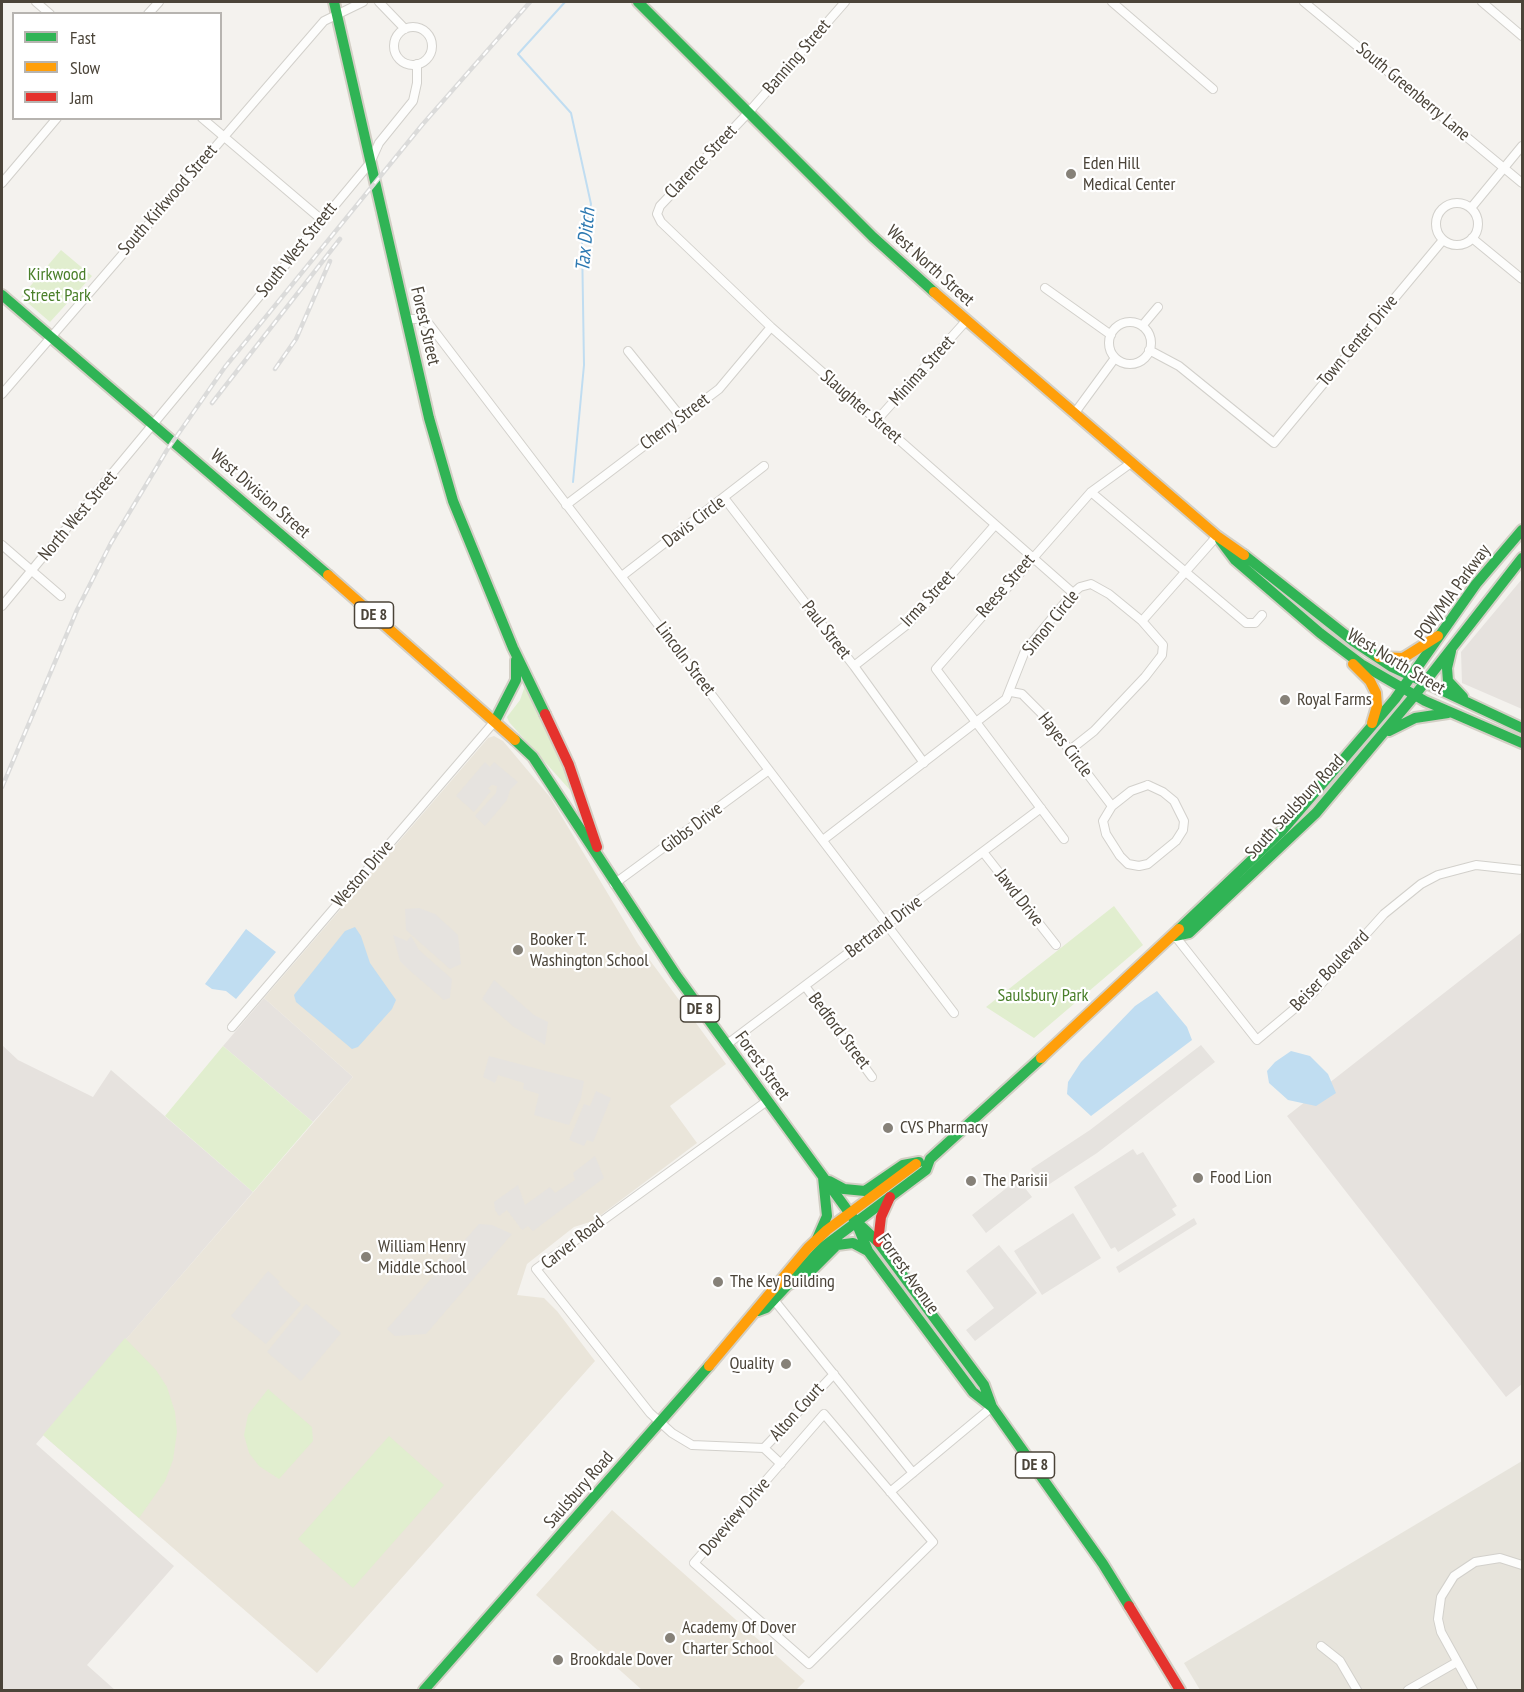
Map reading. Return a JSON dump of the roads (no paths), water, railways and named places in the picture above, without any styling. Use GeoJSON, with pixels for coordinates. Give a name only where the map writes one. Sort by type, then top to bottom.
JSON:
{"type":"FeatureCollection","features":[{"type":"Feature","properties":{"kind":"main road","name":"Forest Street"},"geometry":{"type":"LineString","coordinates":[[334,2],[429,418],[453,501],[513,648],[569,765],[604,867]]}},
{"type":"Feature","properties":{"kind":"main road","name":"West North Street"},"geometry":{"type":"LineString","coordinates":[[638,2],[873,237],[966,321],[1217,536],[1370,653],[1412,678],[1522,728]]}},
{"type":"Feature","properties":{"kind":"main road","name":"West Division Street"},"geometry":{"type":"LineString","coordinates":[[2,295],[212,473],[495,721]]}},
{"type":"Feature","properties":{"kind":"main road","name":"POW/MIA Parkway"},"geometry":{"type":"LineString","coordinates":[[1412,678],[1476,584],[1522,530]]}},
{"type":"Feature","properties":{"kind":"main road","name":"West North Street"},"geometry":{"type":"LineString","coordinates":[[1217,536],[1235,560],[1332,643],[1361,664],[1451,713],[1522,742]]}},
{"type":"Feature","properties":{"kind":"main road","name":"POW/MIA Parkway"},"geometry":{"type":"LineString","coordinates":[[1424,683],[1522,558]]}},
{"type":"Feature","properties":{"kind":"main road"},"geometry":{"type":"LineString","coordinates":[[1370,653],[1389,659],[1402,658],[1443,632]]}},
{"type":"Feature","properties":{"kind":"main road"},"geometry":{"type":"LineString","coordinates":[[1332,643],[1374,687],[1377,706],[1369,730]]}},
{"type":"Feature","properties":{"kind":"main road"},"geometry":{"type":"LineString","coordinates":[[1452,645],[1447,668],[1448,681],[1455,691],[1478,708]]}},
{"type":"Feature","properties":{"kind":"main road","name":"Forest Street"},"geometry":{"type":"LineString","coordinates":[[513,648],[518,664],[516,680],[495,721],[533,758],[614,884],[726,1045],[853,1218]]}},
{"type":"Feature","properties":{"kind":"main road","name":"South Saulsbury Road"},"geometry":{"type":"LineString","coordinates":[[853,1218],[925,1160],[1175,936],[1182,925],[1281,832],[1412,678]]}},
{"type":"Feature","properties":{"kind":"main road","name":"South Saulsbury Road"},"geometry":{"type":"LineString","coordinates":[[1175,936],[1190,933],[1292,837],[1382,735],[1424,683]]}},
{"type":"Feature","properties":{"kind":"main road"},"geometry":{"type":"LineString","coordinates":[[1382,735],[1414,718],[1451,713]]}},
{"type":"Feature","properties":{"kind":"main road"},"geometry":{"type":"LineString","coordinates":[[823,1177],[844,1189],[865,1191],[903,1165],[925,1160]]}},
{"type":"Feature","properties":{"kind":"main road","name":"South Saulsbury Road"},"geometry":{"type":"LineString","coordinates":[[853,1218],[890,1197],[926,1170],[925,1160]]}},
{"type":"Feature","properties":{"kind":"main road"},"geometry":{"type":"LineString","coordinates":[[817,1239],[827,1216],[823,1177]]}},
{"type":"Feature","properties":{"kind":"main road"},"geometry":{"type":"LineString","coordinates":[[878,1242],[881,1217],[890,1197]]}},
{"type":"Feature","properties":{"kind":"main road","name":"Saulsbury Road"},"geometry":{"type":"LineString","coordinates":[[758,1311],[766,1308],[815,1254],[853,1218]]}},
{"type":"Feature","properties":{"kind":"main road","name":"Saulsbury Road"},"geometry":{"type":"LineString","coordinates":[[424,1690],[661,1423],[758,1311],[761,1302],[817,1239],[853,1218]]}},
{"type":"Feature","properties":{"kind":"main road","name":"Forrest Avenue"},"geometry":{"type":"LineString","coordinates":[[853,1218],[878,1242],[984,1384],[992,1407],[1102,1564],[1180,1690]]}},
{"type":"Feature","properties":{"kind":"main road","name":"Forrest Avenue"},"geometry":{"type":"LineString","coordinates":[[853,1218],[868,1251],[973,1392],[992,1407]]}},
{"type":"Feature","properties":{"kind":"main road"},"geometry":{"type":"LineString","coordinates":[[787,1285],[805,1277],[837,1245],[853,1243],[868,1251]]}},
{"type":"Feature","properties":{"kind":"street"},"geometry":{"type":"LineString","coordinates":[[36,2],[48,12]]}},
{"type":"Feature","properties":{"kind":"street","name":"South Kirkwood Street"},"geometry":{"type":"LineString","coordinates":[[2,394],[324,21],[363,2]]}},
{"type":"Feature","properties":{"kind":"street"},"geometry":{"type":"LineString","coordinates":[[379,2],[405,29]]}},
{"type":"Feature","properties":{"kind":"street","name":"Banning Street"},"geometry":{"type":"LineString","coordinates":[[748,113],[845,2]]}},
{"type":"Feature","properties":{"kind":"street"},"geometry":{"type":"LineString","coordinates":[[1112,2],[1213,89]]}},
{"type":"Feature","properties":{"kind":"street","name":"South Greenberry Lane"},"geometry":{"type":"LineString","coordinates":[[1304,2],[1522,183]]}},
{"type":"Feature","properties":{"kind":"street"},"geometry":{"type":"LineString","coordinates":[[1482,2],[1522,36]]}},
{"type":"Feature","properties":{"kind":"street"},"geometry":{"type":"LineString","coordinates":[[417,27],[429,36],[431,52],[426,59],[417,64],[406,63],[397,54],[395,40],[405,29],[417,27]]}},
{"type":"Feature","properties":{"kind":"street","name":"South West Streett"},"geometry":{"type":"LineString","coordinates":[[154,426],[370,163],[379,143],[413,100],[417,83],[417,64]]}},
{"type":"Feature","properties":{"kind":"street","name":"Clarence Street"},"geometry":{"type":"LineString","coordinates":[[657,214],[660,206],[748,113]]}},
{"type":"Feature","properties":{"kind":"street"},"geometry":{"type":"LineString","coordinates":[[2,183],[55,120]]}},
{"type":"Feature","properties":{"kind":"street"},"geometry":{"type":"LineString","coordinates":[[204,120],[322,220]]}},
{"type":"Feature","properties":{"kind":"street"},"geometry":{"type":"LineString","coordinates":[[1471,208],[1522,146]]}},
{"type":"Feature","properties":{"kind":"street"},"geometry":{"type":"LineString","coordinates":[[1459,203],[1471,208],[1477,219],[1472,238],[1455,245],[1443,240],[1436,228],[1441,210],[1459,203]]}},
{"type":"Feature","properties":{"kind":"street","name":"Slaughter Street"},"geometry":{"type":"LineString","coordinates":[[657,214],[661,222],[771,327],[1073,593]]}},
{"type":"Feature","properties":{"kind":"street"},"geometry":{"type":"LineString","coordinates":[[1472,238],[1522,279]]}},
{"type":"Feature","properties":{"kind":"street","name":"Town Center Drive"},"geometry":{"type":"LineString","coordinates":[[1149,350],[1179,366],[1274,443],[1443,240]]}},
{"type":"Feature","properties":{"kind":"street"},"geometry":{"type":"LineString","coordinates":[[1045,288],[1111,335]]}},
{"type":"Feature","properties":{"kind":"street"},"geometry":{"type":"LineString","coordinates":[[1142,326],[1158,307]]}},
{"type":"Feature","properties":{"kind":"street","name":"Lincoln Street"},"geometry":{"type":"LineString","coordinates":[[406,319],[418,319],[429,324],[954,1013]]}},
{"type":"Feature","properties":{"kind":"street","name":"Minima Street"},"geometry":{"type":"LineString","coordinates":[[877,420],[966,321]]}},
{"type":"Feature","properties":{"kind":"street"},"geometry":{"type":"LineString","coordinates":[[1126,323],[1142,326],[1149,337],[1149,350],[1144,359],[1134,364],[1124,363],[1115,358],[1109,345],[1111,335],[1117,327],[1126,323]]}},
{"type":"Feature","properties":{"kind":"street","name":"Cherry Street"},"geometry":{"type":"LineString","coordinates":[[566,505],[719,389],[771,327]]}},
{"type":"Feature","properties":{"kind":"street"},"geometry":{"type":"LineString","coordinates":[[628,351],[681,417]]}},
{"type":"Feature","properties":{"kind":"street"},"geometry":{"type":"LineString","coordinates":[[1074,414],[1115,358]]}},
{"type":"Feature","properties":{"kind":"street","name":"North West Street"},"geometry":{"type":"LineString","coordinates":[[2,606],[154,426]]}},
{"type":"Feature","properties":{"kind":"street","name":"Reese Street"},"geometry":{"type":"LineString","coordinates":[[1064,839],[936,669],[1091,492],[1131,463]]}},
{"type":"Feature","properties":{"kind":"street","name":"Davis Circle"},"geometry":{"type":"LineString","coordinates":[[622,576],[725,499],[764,466]]}},
{"type":"Feature","properties":{"kind":"street"},"geometry":{"type":"LineString","coordinates":[[1091,492],[1246,623],[1255,623],[1262,615]]}},
{"type":"Feature","properties":{"kind":"street","name":"Paul Street"},"geometry":{"type":"LineString","coordinates":[[725,499],[854,666],[924,763]]}},
{"type":"Feature","properties":{"kind":"street","name":"Irma Street"},"geometry":{"type":"LineString","coordinates":[[854,666],[909,623],[995,525]]}},
{"type":"Feature","properties":{"kind":"street"},"geometry":{"type":"LineString","coordinates":[[1142,621],[1217,536]]}},
{"type":"Feature","properties":{"kind":"street"},"geometry":{"type":"LineString","coordinates":[[2,545],[62,596]]}},
{"type":"Feature","properties":{"kind":"street","name":"Simon Circle"},"geometry":{"type":"LineString","coordinates":[[1011,692],[1025,651],[1080,587],[1091,584],[1109,594],[1160,638],[1164,645],[1162,655],[1094,731],[1070,750]]}},
{"type":"Feature","properties":{"kind":"street"},"geometry":{"type":"LineString","coordinates":[[824,840],[977,723],[1011,692]]}},
{"type":"Feature","properties":{"kind":"street","name":"Hayes Circle"},"geometry":{"type":"LineString","coordinates":[[1011,692],[1025,697],[1070,750],[1112,806]]}},
{"type":"Feature","properties":{"kind":"street","name":"Weston Drive"},"geometry":{"type":"LineString","coordinates":[[232,1027],[495,721]]}},
{"type":"Feature","properties":{"kind":"street","name":"Gibbs Drive"},"geometry":{"type":"LineString","coordinates":[[614,884],[769,770]]}},
{"type":"Feature","properties":{"kind":"street"},"geometry":{"type":"LineString","coordinates":[[1148,785],[1163,792],[1174,801],[1184,821],[1183,830],[1176,841],[1148,864],[1139,866],[1128,864],[1106,834],[1103,820],[1112,806],[1131,791],[1148,785]]}},
{"type":"Feature","properties":{"kind":"street","name":"Bertrand Drive"},"geometry":{"type":"LineString","coordinates":[[726,1045],[1041,808]]}},
{"type":"Feature","properties":{"kind":"street","name":"Jawd Drive"},"geometry":{"type":"LineString","coordinates":[[983,852],[1056,945]]}},
{"type":"Feature","properties":{"kind":"street","name":"Beiser Boulevard"},"geometry":{"type":"LineString","coordinates":[[1175,936],[1257,1040],[1312,994],[1384,914],[1421,884],[1438,874],[1476,865],[1522,870]]}},
{"type":"Feature","properties":{"kind":"street","name":"Bedford Street"},"geometry":{"type":"LineString","coordinates":[[805,986],[872,1077]]}},
{"type":"Feature","properties":{"kind":"street","name":"Carver Road"},"geometry":{"type":"LineString","coordinates":[[661,1423],[536,1269],[767,1101]]}},
{"type":"Feature","properties":{"kind":"street"},"geometry":{"type":"LineString","coordinates":[[774,1300],[913,1473]]}},
{"type":"Feature","properties":{"kind":"street","name":"Alton Court"},"geometry":{"type":"LineString","coordinates":[[661,1423],[678,1438],[692,1445],[764,1448],[834,1374]]}},
{"type":"Feature","properties":{"kind":"street"},"geometry":{"type":"LineString","coordinates":[[890,1492],[992,1407]]}},
{"type":"Feature","properties":{"kind":"street","name":"Doveview Drive"},"geometry":{"type":"LineString","coordinates":[[824,1414],[890,1492],[933,1542],[809,1664],[694,1563],[824,1414]]}},
{"type":"Feature","properties":{"kind":"street"},"geometry":{"type":"LineString","coordinates":[[764,1448],[781,1464]]}},
{"type":"Feature","properties":{"kind":"street"},"geometry":{"type":"LineString","coordinates":[[1473,1690],[1441,1632],[1438,1608],[1447,1586],[1465,1568],[1475,1562],[1500,1558],[1522,1565]]}},
{"type":"Feature","properties":{"kind":"street"},"geometry":{"type":"LineString","coordinates":[[1321,1646],[1340,1661],[1357,1690]]}},
{"type":"Feature","properties":{"kind":"street"},"geometry":{"type":"LineString","coordinates":[[1408,1690],[1457,1662]]}},
{"type":"Feature","properties":{"kind":"water"},"geometry":{"type":"Polygon","coordinates":[[[355,927],[361,936],[370,963],[396,1000],[392,1009],[358,1047],[352,1049],[296,1002],[294,995],[345,931],[355,927]]]}},
{"type":"Feature","properties":{"kind":"water"},"geometry":{"type":"Polygon","coordinates":[[[246,929],[276,952],[236,999],[226,991],[212,989],[205,984],[246,929]]]}},
{"type":"Feature","properties":{"kind":"water"},"geometry":{"type":"Polygon","coordinates":[[[1157,991],[1187,1027],[1192,1040],[1091,1116],[1067,1094],[1068,1082],[1081,1062],[1135,1006],[1157,991]]]}},
{"type":"Feature","properties":{"kind":"water"},"geometry":{"type":"Polygon","coordinates":[[[1291,1051],[1310,1056],[1328,1074],[1336,1093],[1316,1106],[1288,1100],[1269,1083],[1267,1071],[1291,1051]]]}},
{"type":"Feature","properties":{"kind":"waterway","name":"Tax Ditch"},"geometry":{"type":"LineString","coordinates":[[565,2],[518,54],[571,113],[591,204],[582,241],[584,365],[573,482]]}},
{"type":"Feature","properties":{"kind":"railway"},"geometry":{"type":"LineString","coordinates":[[2,787],[77,610],[111,543],[167,450],[225,367],[422,125],[530,2]]}},
{"type":"Feature","properties":{"kind":"railway"},"geometry":{"type":"LineString","coordinates":[[212,403],[340,239]]}},
{"type":"Feature","properties":{"kind":"railway"},"geometry":{"type":"LineString","coordinates":[[275,369],[296,339],[330,261]]}},
{"type":"Feature","properties":{"kind":"place","name":"Eden Hill Medical Center"},"geometry":{"type":"Point","coordinates":[1071,174]}},
{"type":"Feature","properties":{"kind":"place","name":"Royal Farms"},"geometry":{"type":"Point","coordinates":[1285,700]}},
{"type":"Feature","properties":{"kind":"place","name":"Booker T. Washington School"},"geometry":{"type":"Point","coordinates":[518,950]}},
{"type":"Feature","properties":{"kind":"place","name":"CVS Pharmacy"},"geometry":{"type":"Point","coordinates":[888,1128]}},
{"type":"Feature","properties":{"kind":"place","name":"Food Lion"},"geometry":{"type":"Point","coordinates":[1198,1178]}},
{"type":"Feature","properties":{"kind":"place","name":"The Parisii"},"geometry":{"type":"Point","coordinates":[971,1181]}},
{"type":"Feature","properties":{"kind":"place","name":"William Henry Middle School"},"geometry":{"type":"Point","coordinates":[366,1257]}},
{"type":"Feature","properties":{"kind":"place","name":"The Key Building"},"geometry":{"type":"Point","coordinates":[718,1282]}},
{"type":"Feature","properties":{"kind":"place","name":"Quality"},"geometry":{"type":"Point","coordinates":[786,1364]}},
{"type":"Feature","properties":{"kind":"place","name":"Academy Of Dover Charter School"},"geometry":{"type":"Point","coordinates":[670,1638]}},
{"type":"Feature","properties":{"kind":"place","name":"Brookdale Dover"},"geometry":{"type":"Point","coordinates":[558,1660]}},
{"type":"Feature","properties":{"kind":"park label","name":"Kirkwood Street Park"},"geometry":{"type":"Point","coordinates":[57,285]}},
{"type":"Feature","properties":{"kind":"park label","name":"Saulsbury Park"},"geometry":{"type":"Point","coordinates":[1043,996]}}]}
